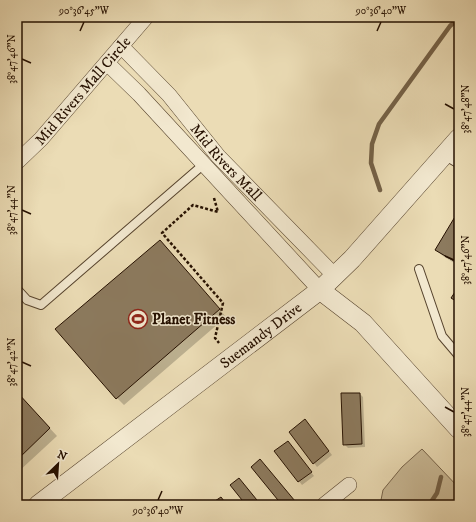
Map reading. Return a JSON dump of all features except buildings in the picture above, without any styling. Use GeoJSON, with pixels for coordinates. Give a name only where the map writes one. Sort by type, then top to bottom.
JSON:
{"type":"FeatureCollection","features":[{"type":"Feature","properties":{"kind":"street","name":"Mid Rivers Mall Circle"},"geometry":{"type":"LineString","coordinates":[[17,162],[41,139],[146,17]]}},
{"type":"Feature","properties":{"kind":"street","name":"Mid Rivers Mall"},"geometry":{"type":"LineString","coordinates":[[121,46],[169,95],[218,156],[335,276]]}},
{"type":"Feature","properties":{"kind":"street","name":"Mid Rivers Mall"},"geometry":{"type":"LineString","coordinates":[[106,63],[139,94],[320,290]]}},
{"type":"Feature","properties":{"kind":"street","name":"Suemandy Drive"},"geometry":{"type":"LineString","coordinates":[[38,505],[320,290],[452,160],[459,138]]}},
{"type":"Feature","properties":{"kind":"street"},"geometry":{"type":"LineString","coordinates":[[335,276],[363,323]]}},
{"type":"Feature","properties":{"kind":"street"},"geometry":{"type":"LineString","coordinates":[[320,290],[363,323],[459,429]]}},
{"type":"Feature","properties":{"kind":"street"},"geometry":{"type":"LineString","coordinates":[[324,505],[349,485]]}},
{"type":"Feature","properties":{"kind":"lane"},"geometry":{"type":"LineString","coordinates":[[17,289],[27,300],[41,305],[204,164]]}},
{"type":"Feature","properties":{"kind":"lane"},"geometry":{"type":"LineString","coordinates":[[419,269],[442,336],[459,356]]}},
{"type":"Feature","properties":{"kind":"path"},"geometry":{"type":"LineString","coordinates":[[212,192],[218,212],[193,205],[162,233],[223,303],[215,338],[219,343]]}},
{"type":"Feature","properties":{"kind":"shaded area"},"geometry":{"type":"Polygon","coordinates":[[[422,449],[459,488],[459,505],[380,505],[383,490],[402,467],[422,449]]]}},
{"type":"Feature","properties":{"kind":"waterway"},"geometry":{"type":"LineString","coordinates":[[380,190],[371,163],[372,144],[379,124],[450,26],[459,18]]}},
{"type":"Feature","properties":{"kind":"waterway"},"geometry":{"type":"LineString","coordinates":[[429,505],[437,493],[441,477]]}},
{"type":"Feature","properties":{"kind":"place","name":"Planet Fitness"},"geometry":{"type":"Point","coordinates":[138,319]}}]}
